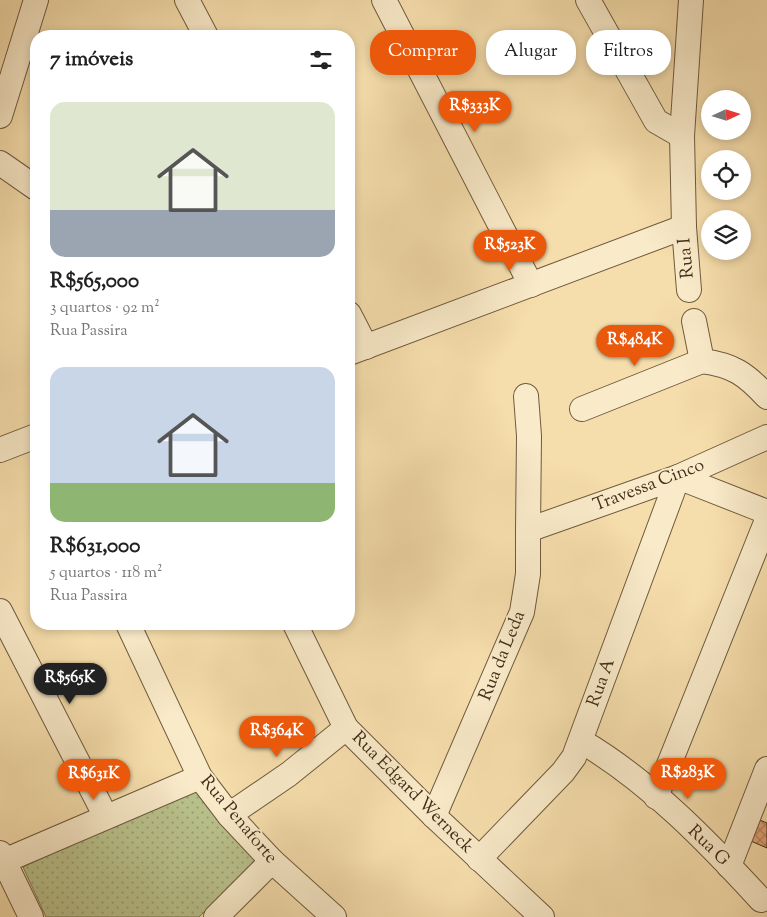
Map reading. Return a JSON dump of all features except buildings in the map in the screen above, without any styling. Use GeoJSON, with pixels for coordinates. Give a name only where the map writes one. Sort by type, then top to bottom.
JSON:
{"type":"FeatureCollection","features":[{"type":"Feature","properties":{"kind":"street"},"geometry":{"type":"LineString","coordinates":[[0,116],[36,0]]}},
{"type":"Feature","properties":{"kind":"street"},"geometry":{"type":"LineString","coordinates":[[187,0],[203,30]]}},
{"type":"Feature","properties":{"kind":"street"},"geometry":{"type":"LineString","coordinates":[[384,0],[532,285]]}},
{"type":"Feature","properties":{"kind":"street"},"geometry":{"type":"LineString","coordinates":[[588,0],[656,121],[682,136]]}},
{"type":"Feature","properties":{"kind":"street","name":"Rua I"},"geometry":{"type":"LineString","coordinates":[[689,290],[684,227],[682,136],[691,0]]}},
{"type":"Feature","properties":{"kind":"street"},"geometry":{"type":"LineString","coordinates":[[0,163],[30,184]]}},
{"type":"Feature","properties":{"kind":"street"},"geometry":{"type":"LineString","coordinates":[[357,350],[684,227]]}},
{"type":"Feature","properties":{"kind":"street"},"geometry":{"type":"LineString","coordinates":[[694,321],[702,361]]}},
{"type":"Feature","properties":{"kind":"street"},"geometry":{"type":"LineString","coordinates":[[582,409],[702,361],[721,363],[738,370],[767,396]]}},
{"type":"Feature","properties":{"kind":"street","name":"Rua da Leda"},"geometry":{"type":"LineString","coordinates":[[434,816],[522,612],[528,574],[529,436],[526,396]]}},
{"type":"Feature","properties":{"kind":"street","name":"Travessa Cinco"},"geometry":{"type":"LineString","coordinates":[[528,530],[678,477],[767,437]]}},
{"type":"Feature","properties":{"kind":"street"},"geometry":{"type":"LineString","coordinates":[[0,450],[30,438]]}},
{"type":"Feature","properties":{"kind":"street"},"geometry":{"type":"LineString","coordinates":[[678,477],[767,512]]}},
{"type":"Feature","properties":{"kind":"street","name":"Rua A"},"geometry":{"type":"LineString","coordinates":[[479,859],[563,772],[581,741],[678,477]]}},
{"type":"Feature","properties":{"kind":"street"},"geometry":{"type":"LineString","coordinates":[[656,797],[767,520]]}},
{"type":"Feature","properties":{"kind":"street"},"geometry":{"type":"LineString","coordinates":[[0,611],[106,818]]}},
{"type":"Feature","properties":{"kind":"street","name":"Rua Penaforte"},"geometry":{"type":"LineString","coordinates":[[131,630],[200,777],[229,815],[272,861],[334,917]]}},
{"type":"Feature","properties":{"kind":"street","name":"Rua Edgard Werneck"},"geometry":{"type":"LineString","coordinates":[[298,630],[346,728],[434,816],[542,917]]}},
{"type":"Feature","properties":{"kind":"street"},"geometry":{"type":"LineString","coordinates":[[229,815],[289,774],[346,728]]}},
{"type":"Feature","properties":{"kind":"street","name":"Rua G"},"geometry":{"type":"LineString","coordinates":[[581,741],[604,754],[656,797],[730,866],[760,900]]}},
{"type":"Feature","properties":{"kind":"street"},"geometry":{"type":"LineString","coordinates":[[730,866],[767,769]]}},
{"type":"Feature","properties":{"kind":"street"},"geometry":{"type":"LineString","coordinates":[[31,917],[2,857],[106,818],[200,777]]}},
{"type":"Feature","properties":{"kind":"street"},"geometry":{"type":"LineString","coordinates":[[216,917],[272,861]]}},
{"type":"Feature","properties":{"kind":"green space"},"geometry":{"type":"Polygon","coordinates":[[[192,787],[257,861],[199,917],[46,917],[23,867],[192,787]]]}}]}
